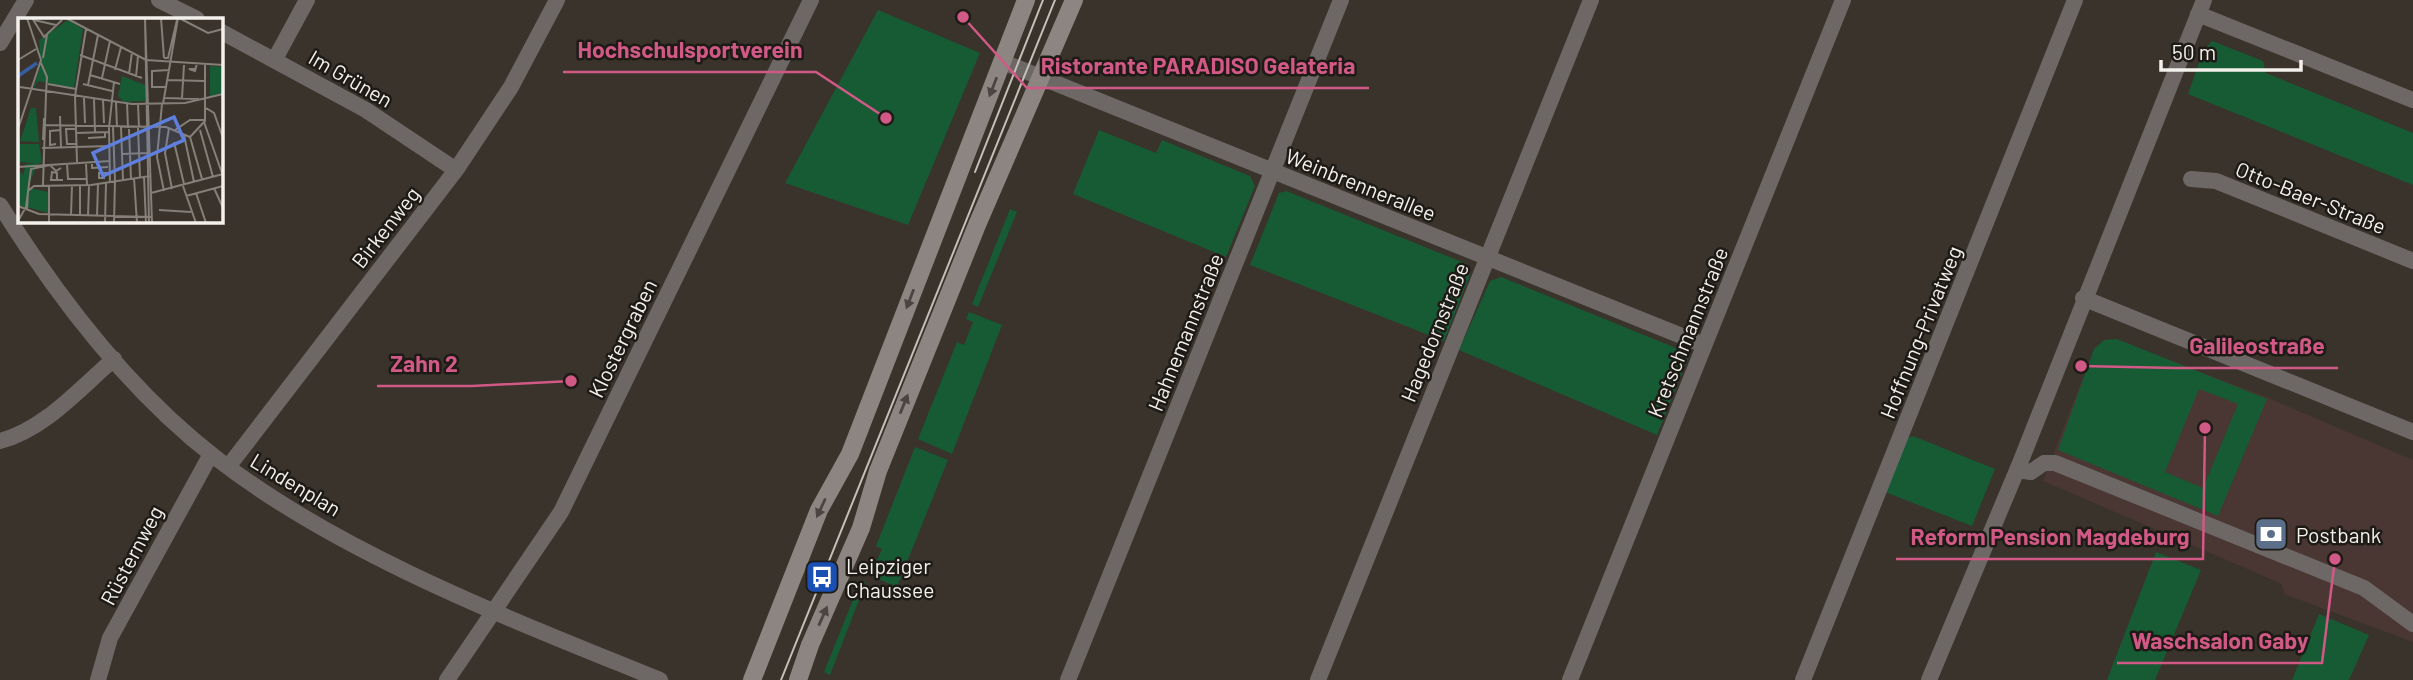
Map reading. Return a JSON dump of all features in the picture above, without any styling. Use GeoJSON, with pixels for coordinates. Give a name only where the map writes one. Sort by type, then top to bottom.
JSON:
{"type":"FeatureCollection","features":[{"type":"Feature","properties":{"kind":"main road"},"geometry":{"type":"LineString","coordinates":[[752,680],[820,510],[850,454],[1026,0]]}},
{"type":"Feature","properties":{"kind":"main road"},"geometry":{"type":"LineString","coordinates":[[798,680],[810,645],[861,528],[878,471],[977,225],[1074,0]]}},
{"type":"Feature","properties":{"kind":"street"},"geometry":{"type":"LineString","coordinates":[[0,43],[26,0]]}},
{"type":"Feature","properties":{"kind":"street"},"geometry":{"type":"LineString","coordinates":[[159,0],[195,18]]}},
{"type":"Feature","properties":{"kind":"street"},"geometry":{"type":"LineString","coordinates":[[275,60],[307,0]]}},
{"type":"Feature","properties":{"kind":"street","name":"Birkenweg"},"geometry":{"type":"LineString","coordinates":[[228,467],[456,170],[511,87],[557,0]]}},
{"type":"Feature","properties":{"kind":"street","name":"Klostergraben"},"geometry":{"type":"LineString","coordinates":[[447,680],[566,503],[811,0]]}},
{"type":"Feature","properties":{"kind":"street","name":"Hahnemannstraße"},"geometry":{"type":"LineString","coordinates":[[1068,680],[1341,0]]}},
{"type":"Feature","properties":{"kind":"street","name":"Hagedornstraße"},"geometry":{"type":"LineString","coordinates":[[1318,680],[1591,0]]}},
{"type":"Feature","properties":{"kind":"street","name":"Kretschmannstraße"},"geometry":{"type":"LineString","coordinates":[[1570,680],[1843,0]]}},
{"type":"Feature","properties":{"kind":"street","name":"Hoffnung-Privatweg"},"geometry":{"type":"LineString","coordinates":[[1803,680],[2075,0]]}},
{"type":"Feature","properties":{"kind":"street"},"geometry":{"type":"LineString","coordinates":[[1929,680],[2017,470],[2083,298],[2201,7],[2413,100]]}},
{"type":"Feature","properties":{"kind":"street","name":"Im Grünen"},"geometry":{"type":"LineString","coordinates":[[222,32],[366,110],[456,170]]}},
{"type":"Feature","properties":{"kind":"street","name":"Weinbrennerallee"},"geometry":{"type":"LineString","coordinates":[[1003,62],[1704,345]]}},
{"type":"Feature","properties":{"kind":"street","name":"Otto-Baer-Straße"},"geometry":{"type":"LineString","coordinates":[[2191,179],[2216,181],[2413,261]]}},
{"type":"Feature","properties":{"kind":"street","name":"Lindenplan"},"geometry":{"type":"LineString","coordinates":[[0,205],[58,289],[114,359],[157,406],[228,467],[300,514],[495,612],[660,680]]}},
{"type":"Feature","properties":{"kind":"street"},"geometry":{"type":"LineString","coordinates":[[2083,298],[2413,432]]}},
{"type":"Feature","properties":{"kind":"street"},"geometry":{"type":"LineString","coordinates":[[0,441],[16,436],[46,418],[114,359]]}},
{"type":"Feature","properties":{"kind":"street","name":"Rüsternweg"},"geometry":{"type":"LineString","coordinates":[[98,680],[110,638],[211,454]]}},
{"type":"Feature","properties":{"kind":"street"},"geometry":{"type":"LineString","coordinates":[[2017,470],[2033,471],[2044,463],[2055,463],[2364,588],[2413,624]]}},
{"type":"Feature","properties":{"kind":"shaded area"},"geometry":{"type":"Polygon","coordinates":[[[2117,340],[2271,399],[2413,460],[2413,642],[2284,594],[2282,584],[2043,481],[2094,349],[2104,341],[2117,340]]]}},
{"type":"Feature","properties":{"kind":"green space"},"geometry":{"type":"Polygon","coordinates":[[[878,10],[980,53],[908,225],[785,183],[878,10]]]}},
{"type":"Feature","properties":{"kind":"green space"},"geometry":{"type":"Polygon","coordinates":[[[2212,41],[2263,61],[2266,73],[2413,133],[2413,185],[2188,94],[2203,51],[2212,41]]]}},
{"type":"Feature","properties":{"kind":"green space"},"geometry":{"type":"Polygon","coordinates":[[[1099,130],[1156,153],[1162,140],[1250,176],[1255,186],[1226,257],[1073,194],[1099,130]]]}},
{"type":"Feature","properties":{"kind":"green space"},"geometry":{"type":"Polygon","coordinates":[[[1286,191],[1467,264],[1470,275],[1444,341],[1250,265],[1279,193],[1286,191]]]}},
{"type":"Feature","properties":{"kind":"green space"},"geometry":{"type":"Polygon","coordinates":[[[1010,209],[1017,212],[978,307],[972,304],[1010,209]]]}},
{"type":"Feature","properties":{"kind":"green space"},"geometry":{"type":"Polygon","coordinates":[[[1501,277],[1681,350],[1688,358],[1657,435],[1459,350],[1490,281],[1501,277]]]}},
{"type":"Feature","properties":{"kind":"green space"},"geometry":{"type":"Polygon","coordinates":[[[969,312],[1002,325],[952,454],[918,439],[957,342],[964,345],[973,322],[966,319],[969,312]]]}},
{"type":"Feature","properties":{"kind":"green space"},"geometry":{"type":"Polygon","coordinates":[[[2117,339],[2267,399],[2218,516],[2058,450],[2094,349],[2104,340],[2117,339]],[[2199,389],[2165,472],[2203,488],[2238,404],[2199,389]]]}},
{"type":"Feature","properties":{"kind":"green space"},"geometry":{"type":"Polygon","coordinates":[[[1913,436],[1995,469],[1972,526],[1885,492],[1908,438],[1913,436]]]}},
{"type":"Feature","properties":{"kind":"green space"},"geometry":{"type":"Polygon","coordinates":[[[915,447],[948,460],[897,587],[864,573],[867,565],[874,567],[882,549],[876,546],[915,447]]]}},
{"type":"Feature","properties":{"kind":"green space"},"geometry":{"type":"Polygon","coordinates":[[[2156,552],[2201,570],[2155,680],[2107,680],[2156,552]]]}},
{"type":"Feature","properties":{"kind":"green space"},"geometry":{"type":"Polygon","coordinates":[[[861,580],[866,582],[830,675],[824,672],[861,580]]]}},
{"type":"Feature","properties":{"kind":"green space"},"geometry":{"type":"Polygon","coordinates":[[[2319,614],[2369,635],[2349,680],[2292,680],[2319,614]]]}},
{"type":"Feature","properties":{"kind":"tram line"},"geometry":{"type":"LineString","coordinates":[[975,172],[1043,0]]}},
{"type":"Feature","properties":{"kind":"tram line"},"geometry":{"type":"LineString","coordinates":[[781,680],[1055,0]]}},
{"type":"Feature","properties":{"kind":"place","name":"Ristorante PARADISO Gelateria"},"geometry":{"type":"Point","coordinates":[963,17]}},
{"type":"Feature","properties":{"kind":"place","name":"Hochschulsportverein"},"geometry":{"type":"Point","coordinates":[886,118]}},
{"type":"Feature","properties":{"kind":"place","name":"Galileostraße"},"geometry":{"type":"Point","coordinates":[2081,366]}},
{"type":"Feature","properties":{"kind":"place","name":"Zahn 2"},"geometry":{"type":"Point","coordinates":[571,381]}},
{"type":"Feature","properties":{"kind":"place","name":"Reform Pension Magdeburg"},"geometry":{"type":"Point","coordinates":[2205,428]}},
{"type":"Feature","properties":{"kind":"place","name":"Postbank"},"geometry":{"type":"Point","coordinates":[2271,534]}},
{"type":"Feature","properties":{"kind":"place","name":"Waschsalon Gaby"},"geometry":{"type":"Point","coordinates":[2335,559]}},
{"type":"Feature","properties":{"kind":"place","name":"Leipziger Chaussee"},"geometry":{"type":"Point","coordinates":[822,577]}}]}
